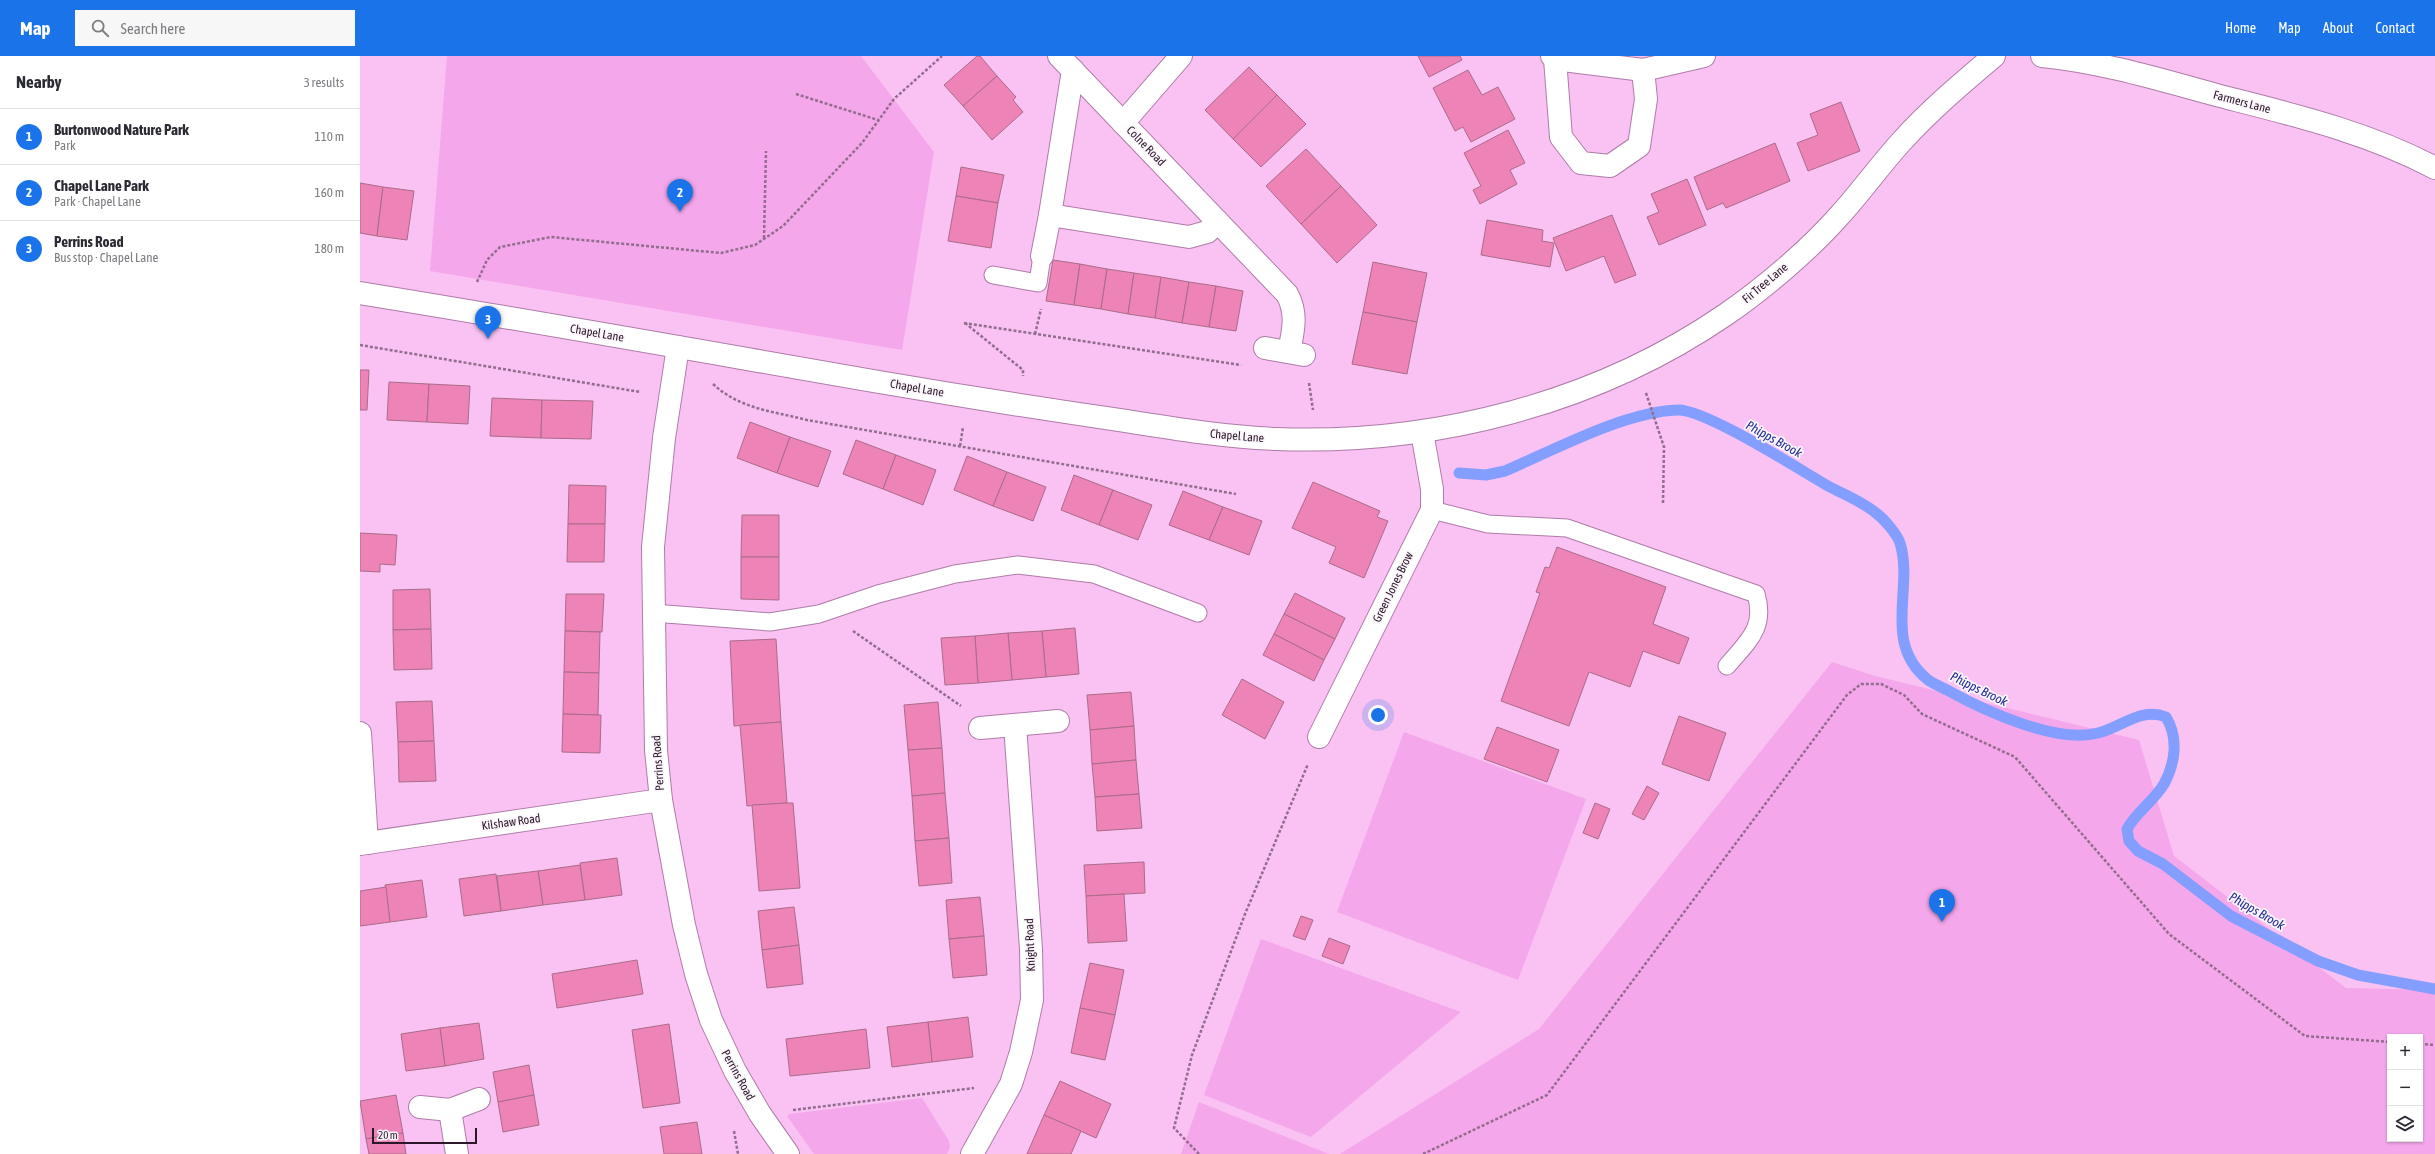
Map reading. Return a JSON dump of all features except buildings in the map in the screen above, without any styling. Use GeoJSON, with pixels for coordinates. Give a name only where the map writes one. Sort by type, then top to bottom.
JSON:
{"type":"FeatureCollection","features":[{"type":"Feature","properties":{"kind":"street"},"geometry":{"type":"LineString","coordinates":[[1123,123],[1181,56]]}},
{"type":"Feature","properties":{"kind":"street"},"geometry":{"type":"LineString","coordinates":[[1644,70],[1646,99],[1639,146],[1610,166],[1581,163],[1561,137],[1554,58],[1644,70],[1704,56]]}},
{"type":"Feature","properties":{"kind":"street","name":"Fir Tree Lane"},"geometry":{"type":"LineString","coordinates":[[1476,422],[1538,406],[1606,379],[1666,351],[1724,316],[1766,284],[1835,220],[1912,131],[1959,84],[1994,56]]}},
{"type":"Feature","properties":{"kind":"street","name":"Farmers Lane"},"geometry":{"type":"LineString","coordinates":[[2042,56],[2127,71],[2350,130],[2406,153],[2435,168]]}},
{"type":"Feature","properties":{"kind":"street","name":"Colne Road"},"geometry":{"type":"LineString","coordinates":[[1066,63],[1287,294],[1293,304],[1296,316],[1297,354],[1265,348]]}},
{"type":"Feature","properties":{"kind":"street","name":"Colne Road"},"geometry":{"type":"LineString","coordinates":[[1042,256],[1050,215],[1066,63]]}},
{"type":"Feature","properties":{"kind":"street"},"geometry":{"type":"LineString","coordinates":[[1050,215],[1190,237],[1207,232],[1218,222]]}},
{"type":"Feature","properties":{"kind":"street","name":"Chapel Lane"},"geometry":{"type":"LineString","coordinates":[[360,293],[1018,405],[1243,437],[1313,439],[1367,437],[1422,432],[1476,422]]}},
{"type":"Feature","properties":{"kind":"street","name":"Perrins Road"},"geometry":{"type":"LineString","coordinates":[[684,348],[657,496],[653,547],[656,750],[661,800],[684,925],[696,974],[722,1046],[760,1114],[788,1154]]}},
{"type":"Feature","properties":{"kind":"street","name":"Green Jones Brow"},"geometry":{"type":"LineString","coordinates":[[1319,736],[1432,510],[1432,489],[1422,432]]}},
{"type":"Feature","properties":{"kind":"street"},"geometry":{"type":"LineString","coordinates":[[980,728],[1058,721]]}},
{"type":"Feature","properties":{"kind":"street","name":"Knight Road"},"geometry":{"type":"LineString","coordinates":[[972,1154],[1011,1084],[1021,1052],[1032,1000],[1032,949],[1015,725]]}},
{"type":"Feature","properties":{"kind":"street"},"geometry":{"type":"LineString","coordinates":[[360,733],[363,843]]}},
{"type":"Feature","properties":{"kind":"street","name":"Kilshaw Road"},"geometry":{"type":"LineString","coordinates":[[363,843],[661,800]]}},
{"type":"Feature","properties":{"kind":"street"},"geometry":{"type":"LineString","coordinates":[[420,1107],[450,1110],[479,1099]]}},
{"type":"Feature","properties":{"kind":"street"},"geometry":{"type":"LineString","coordinates":[[450,1110],[457,1154]]}},
{"type":"Feature","properties":{"kind":"lane","name":"Colne Road"},"geometry":{"type":"LineString","coordinates":[[993,275],[1038,283],[1042,256]]}},
{"type":"Feature","properties":{"kind":"lane"},"geometry":{"type":"LineString","coordinates":[[1432,510],[1488,524],[1567,528],[1756,594],[1761,610],[1754,634],[1727,666]]}},
{"type":"Feature","properties":{"kind":"lane"},"geometry":{"type":"LineString","coordinates":[[653,614],[770,622],[825,612],[878,594],[955,574],[1018,566],[1094,574],[1198,613]]}},
{"type":"Feature","properties":{"kind":"path"},"geometry":{"type":"LineString","coordinates":[[469,311],[478,279],[487,260],[500,247],[551,237],[721,253],[755,245],[783,226],[862,143],[894,99],[942,56]]}},
{"type":"Feature","properties":{"kind":"path"},"geometry":{"type":"LineString","coordinates":[[796,94],[878,120]]}},
{"type":"Feature","properties":{"kind":"path"},"geometry":{"type":"LineString","coordinates":[[764,239],[766,151]]}},
{"type":"Feature","properties":{"kind":"path"},"geometry":{"type":"LineString","coordinates":[[1018,405],[1023,370],[964,323],[1252,367],[1265,348]]}},
{"type":"Feature","properties":{"kind":"path"},"geometry":{"type":"LineString","coordinates":[[360,345],[636,390],[642,393]]}},
{"type":"Feature","properties":{"kind":"path"},"geometry":{"type":"LineString","coordinates":[[684,348],[713,384],[743,405],[806,420],[1236,494]]}},
{"type":"Feature","properties":{"kind":"path"},"geometry":{"type":"LineString","coordinates":[[1646,393],[1660,435],[1664,462],[1663,503]]}},
{"type":"Feature","properties":{"kind":"path"},"geometry":{"type":"LineString","coordinates":[[960,446],[963,424]]}},
{"type":"Feature","properties":{"kind":"path"},"geometry":{"type":"LineString","coordinates":[[825,612],[973,714],[980,728]]}},
{"type":"Feature","properties":{"kind":"path"},"geometry":{"type":"LineString","coordinates":[[1423,1154],[1547,1095],[1847,695],[1862,684],[1881,684],[1904,695],[1922,714],[2015,757],[2168,934],[2305,1036],[2387,1042]]}},
{"type":"Feature","properties":{"kind":"path"},"geometry":{"type":"LineString","coordinates":[[1199,1154],[1174,1128],[1192,1056],[1245,914],[1319,736]]}},
{"type":"Feature","properties":{"kind":"path"},"geometry":{"type":"LineString","coordinates":[[2423,1044],[2435,1045]]}},
{"type":"Feature","properties":{"kind":"path"},"geometry":{"type":"LineString","coordinates":[[760,1114],[1011,1084]]}},
{"type":"Feature","properties":{"kind":"shaded area"},"geometry":{"type":"Polygon","coordinates":[[[447,56],[861,56],[934,152],[902,350],[430,271],[447,56]]]}},
{"type":"Feature","properties":{"kind":"shaded area"},"geometry":{"type":"Polygon","coordinates":[[[1832,662],[1875,676],[2139,740],[2174,856],[2346,988],[2435,990],[2435,1154],[1340,1154],[1539,1029],[1832,662]]]}},
{"type":"Feature","properties":{"kind":"shaded area"},"geometry":{"type":"Polygon","coordinates":[[[1404,732],[1586,799],[1518,980],[1337,912],[1404,732]]]}},
{"type":"Feature","properties":{"kind":"shaded area"},"geometry":{"type":"Polygon","coordinates":[[[1261,939],[1461,1012],[1311,1137],[1204,1095],[1261,939]]]}},
{"type":"Feature","properties":{"kind":"shaded area"},"geometry":{"type":"Polygon","coordinates":[[[922,1098],[949,1141],[950,1147],[947,1154],[814,1154],[787,1116],[789,1114],[922,1098]]]}},
{"type":"Feature","properties":{"kind":"shaded area"},"geometry":{"type":"Polygon","coordinates":[[[1199,1102],[1329,1154],[1181,1154],[1199,1102]]]}},
{"type":"Feature","properties":{"kind":"waterway","name":"Phipps Brook"},"geometry":{"type":"LineString","coordinates":[[1459,473],[1486,475],[1505,471],[1590,433],[1635,417],[1656,412],[1677,410],[1690,412],[1708,419],[1752,441],[1828,486],[1865,505],[1879,516],[1896,535],[1900,543],[1903,560],[1904,578],[1902,632],[1906,648],[1913,664],[1929,681],[2001,716],[2042,730],[2062,734],[2081,735],[2098,733],[2148,714],[2166,717],[2173,734],[2173,760],[2164,784],[2135,817],[2127,829],[2129,841],[2138,851],[2163,864],[2231,916],[2318,961],[2358,975],[2435,989]]}},
{"type":"Feature","properties":{"kind":"place","name":"Chapel Lane Park"},"geometry":{"type":"Point","coordinates":[680,212]}},
{"type":"Feature","properties":{"kind":"place","name":"Perrins Road"},"geometry":{"type":"Point","coordinates":[488,339]}},
{"type":"Feature","properties":{"kind":"place","name":"Burtonwood Nature Park"},"geometry":{"type":"Point","coordinates":[1942,922]}}]}
